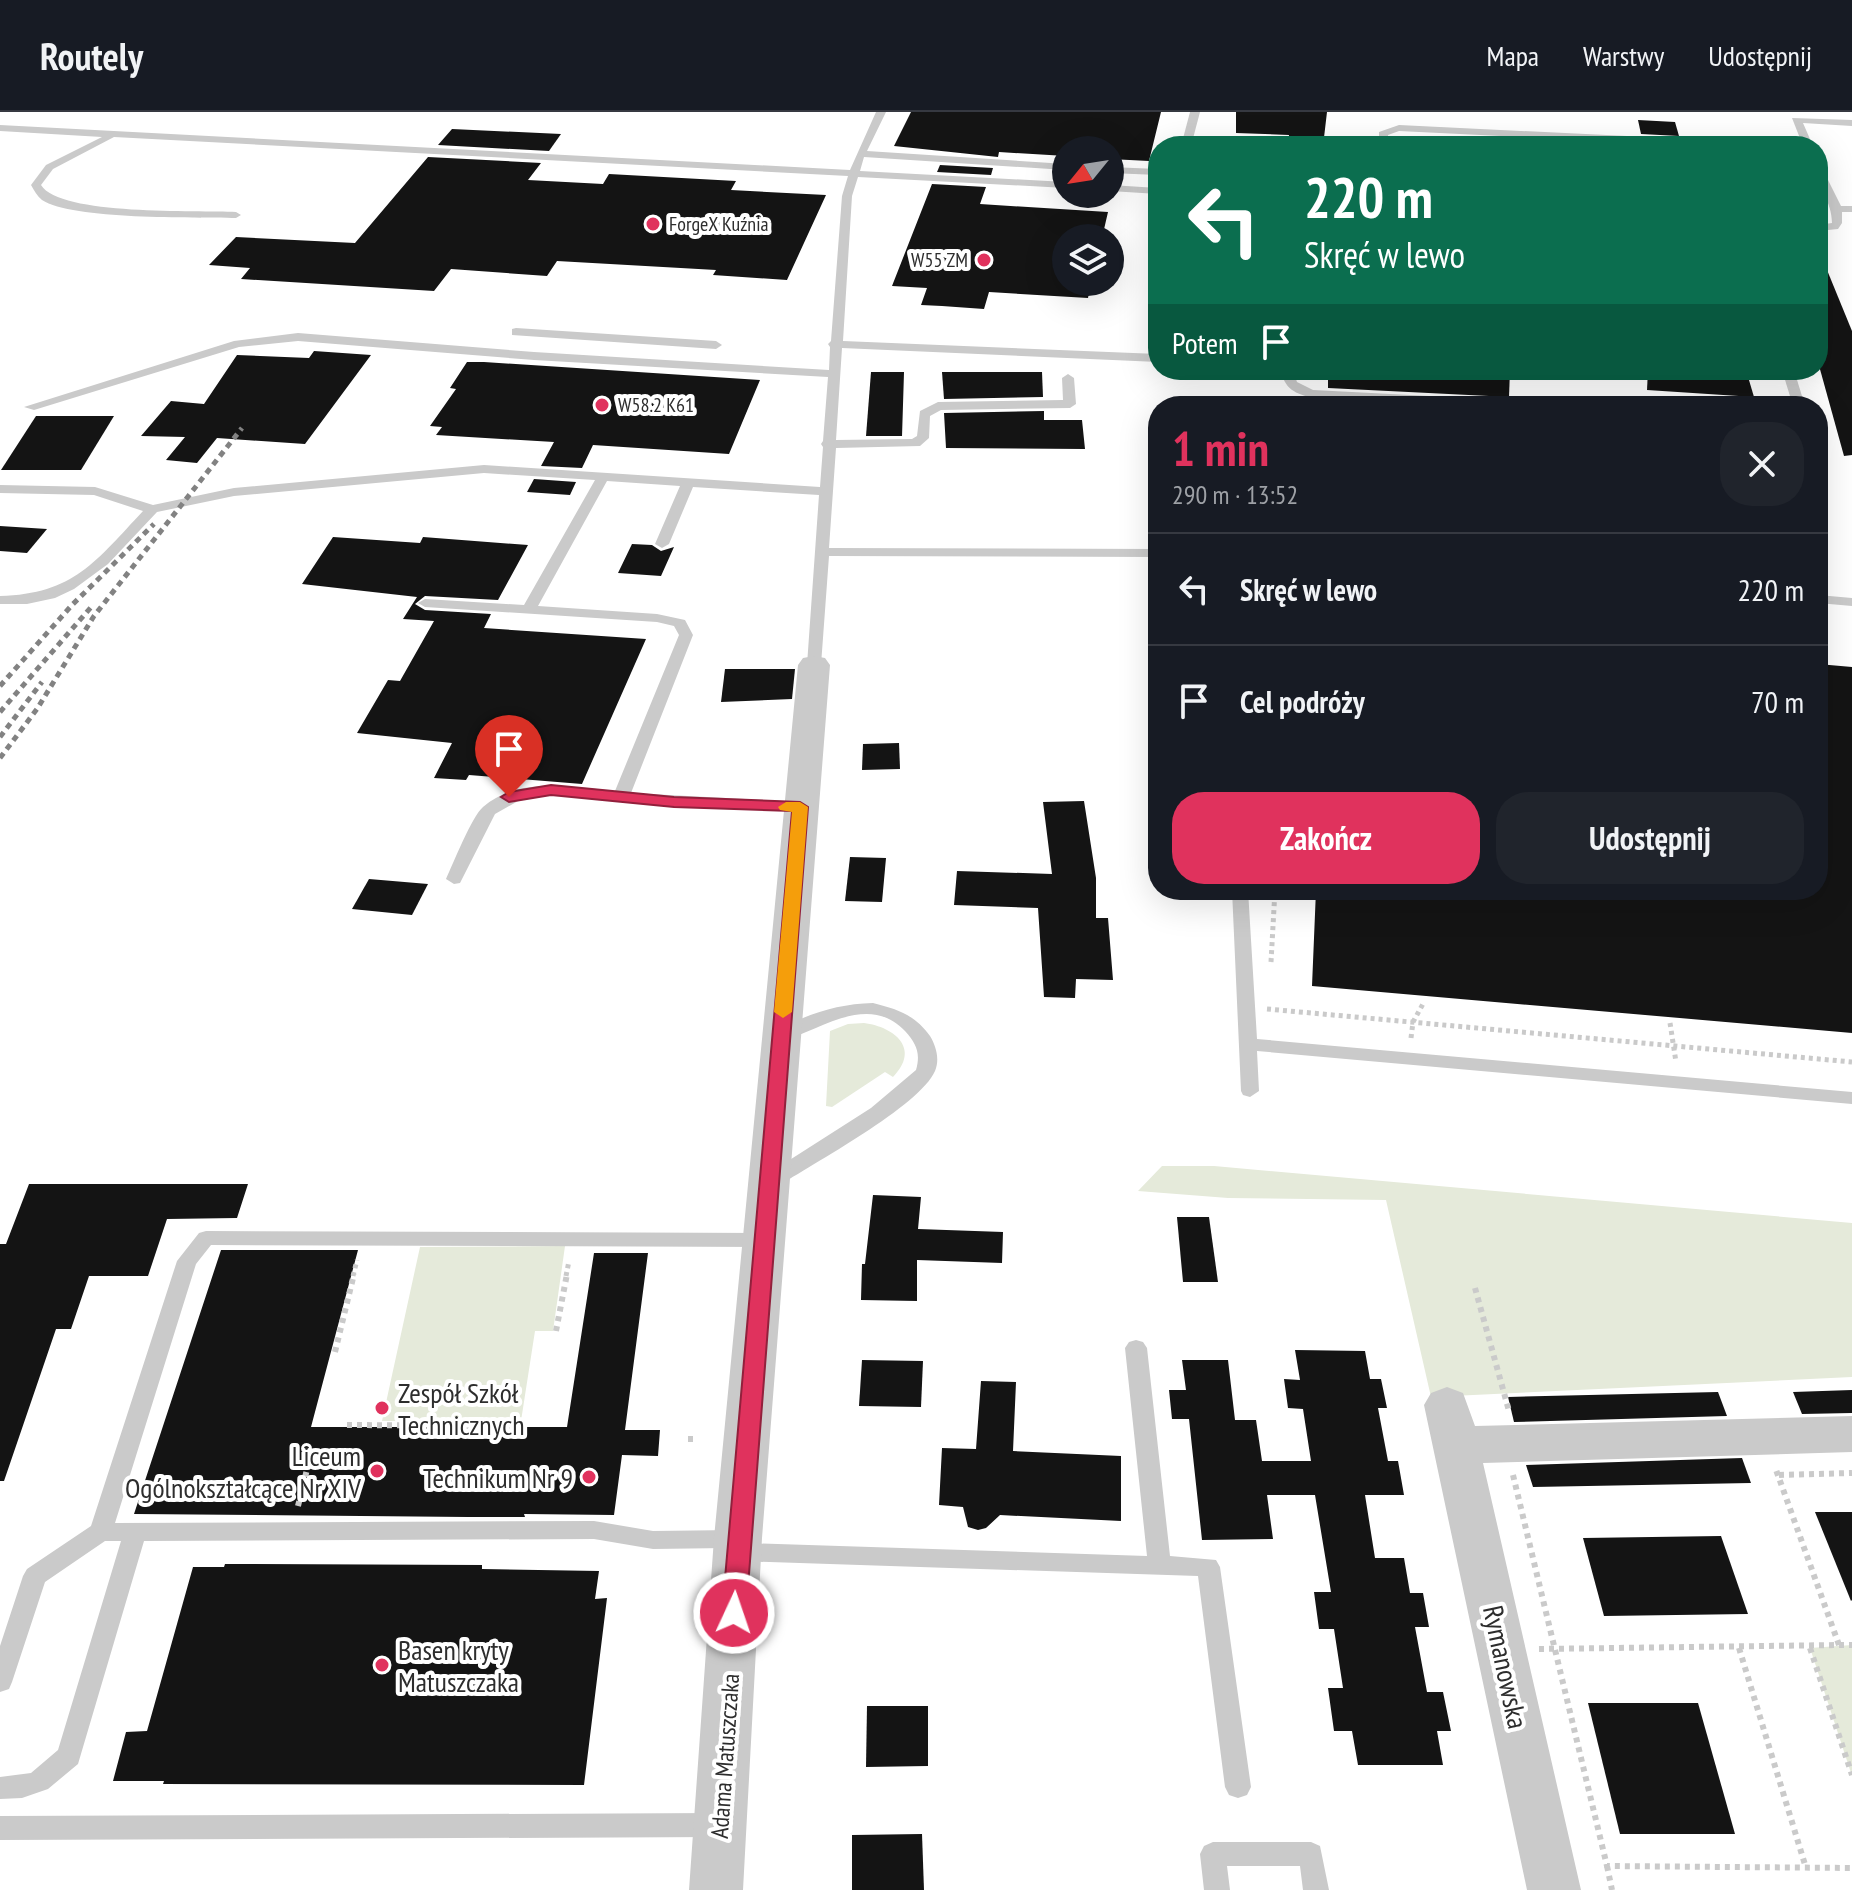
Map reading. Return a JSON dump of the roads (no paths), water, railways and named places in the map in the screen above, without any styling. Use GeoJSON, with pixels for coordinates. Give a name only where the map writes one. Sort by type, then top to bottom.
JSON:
{"type":"FeatureCollection","features":[{"type":"Feature","properties":{"kind":"street","name":"Adama Matuszczaka"},"geometry":{"type":"LineString","coordinates":[[716,1890],[738,1545],[814,665]]}},
{"type":"Feature","properties":{"kind":"street","name":"Rymanowska"},"geometry":{"type":"LineString","coordinates":[[1554,1890],[1452,1425],[1771,1456],[1852,1434]]}},
{"type":"Feature","properties":{"kind":"lane"},"geometry":{"type":"LineString","coordinates":[[814,665],[834,344],[847,196],[860,154],[881,112]]}},
{"type":"Feature","properties":{"kind":"lane"},"geometry":{"type":"LineString","coordinates":[[1189,136],[1195,112]]}},
{"type":"Feature","properties":{"kind":"lane"},"geometry":{"type":"LineString","coordinates":[[1787,112],[1796,120],[1803,136]]}},
{"type":"Feature","properties":{"kind":"lane"},"geometry":{"type":"LineString","coordinates":[[1796,120],[1852,123]]}},
{"type":"Feature","properties":{"kind":"lane"},"geometry":{"type":"LineString","coordinates":[[0,128],[1052,184]]}},
{"type":"Feature","properties":{"kind":"lane"},"geometry":{"type":"LineString","coordinates":[[1383,136],[1388,130],[1399,128],[1565,136]]}},
{"type":"Feature","properties":{"kind":"lane"},"geometry":{"type":"LineString","coordinates":[[113,133],[106,140],[58,162],[40,175],[36,185],[39,192],[50,200],[103,209],[236,215]]}},
{"type":"Feature","properties":{"kind":"lane"},"geometry":{"type":"LineString","coordinates":[[860,154],[1052,166]]}},
{"type":"Feature","properties":{"kind":"lane"},"geometry":{"type":"LineString","coordinates":[[1124,171],[1148,172]]}},
{"type":"Feature","properties":{"kind":"lane"},"geometry":{"type":"LineString","coordinates":[[1124,189],[1148,190]]}},
{"type":"Feature","properties":{"kind":"lane"},"geometry":{"type":"LineString","coordinates":[[1828,191],[1837,209],[1837,223],[1828,227]]}},
{"type":"Feature","properties":{"kind":"lane"},"geometry":{"type":"LineString","coordinates":[[1837,209],[1852,209]]}},
{"type":"Feature","properties":{"kind":"lane"},"geometry":{"type":"LineString","coordinates":[[516,332],[716,345]]}},
{"type":"Feature","properties":{"kind":"lane"},"geometry":{"type":"LineString","coordinates":[[534,356],[547,334]]}},
{"type":"Feature","properties":{"kind":"lane"},"geometry":{"type":"LineString","coordinates":[[30,407],[238,344],[281,337],[832,374]]}},
{"type":"Feature","properties":{"kind":"lane"},"geometry":{"type":"LineString","coordinates":[[639,363],[650,341]]}},
{"type":"Feature","properties":{"kind":"lane"},"geometry":{"type":"LineString","coordinates":[[834,344],[1148,358]]}},
{"type":"Feature","properties":{"kind":"lane"},"geometry":{"type":"LineString","coordinates":[[827,444],[915,443],[923,438],[924,414],[938,406],[1070,404],[1068,378]]}},
{"type":"Feature","properties":{"kind":"lane"},"geometry":{"type":"LineString","coordinates":[[1289,380],[1293,386],[1313,394],[1352,396]]}},
{"type":"Feature","properties":{"kind":"lane"},"geometry":{"type":"LineString","coordinates":[[0,489],[95,491],[152,509],[234,492],[466,469],[824,491]]}},
{"type":"Feature","properties":{"kind":"lane"},"geometry":{"type":"LineString","coordinates":[[529,609],[603,477]]}},
{"type":"Feature","properties":{"kind":"lane"},"geometry":{"type":"LineString","coordinates":[[662,544],[688,482]]}},
{"type":"Feature","properties":{"kind":"lane"},"geometry":{"type":"LineString","coordinates":[[0,600],[44,598],[72,588],[86,578],[152,509]]}},
{"type":"Feature","properties":{"kind":"lane"},"geometry":{"type":"LineString","coordinates":[[821,552],[1148,553]]}},
{"type":"Feature","properties":{"kind":"lane"},"geometry":{"type":"LineString","coordinates":[[1828,600],[1852,602]]}},
{"type":"Feature","properties":{"kind":"lane"},"geometry":{"type":"LineString","coordinates":[[425,603],[671,619],[685,628],[686,635],[621,797]]}},
{"type":"Feature","properties":{"kind":"lane"},"geometry":{"type":"LineString","coordinates":[[454,879],[481,820],[488,811],[509,797],[551,790],[731,806],[800,807]]}},
{"type":"Feature","properties":{"kind":"lane"},"geometry":{"type":"LineString","coordinates":[[1241,900],[1250,1091]]}},
{"type":"Feature","properties":{"kind":"lane"},"geometry":{"type":"LineString","coordinates":[[770,1182],[901,1096],[920,1078],[928,1060],[926,1047],[911,1026],[899,1018],[869,1009],[817,1016],[782,1035]]}},
{"type":"Feature","properties":{"kind":"lane"},"geometry":{"type":"LineString","coordinates":[[1250,1044],[1852,1098]]}},
{"type":"Feature","properties":{"kind":"lane"},"geometry":{"type":"LineString","coordinates":[[101,1532],[187,1261],[206,1238],[765,1240]]}},
{"type":"Feature","properties":{"kind":"lane"},"geometry":{"type":"LineString","coordinates":[[1136,1348],[1160,1566]]}},
{"type":"Feature","properties":{"kind":"lane"},"geometry":{"type":"LineString","coordinates":[[0,1682],[35,1576],[101,1532],[594,1530],[653,1540],[1208,1567],[1238,1787]]}},
{"type":"Feature","properties":{"kind":"lane"},"geometry":{"type":"LineString","coordinates":[[0,1788],[14,1788],[50,1779],[69,1756],[135,1532]]}},
{"type":"Feature","properties":{"kind":"lane"},"geometry":{"type":"LineString","coordinates":[[0,1828],[721,1825]]}},
{"type":"Feature","properties":{"kind":"lane"},"geometry":{"type":"LineString","coordinates":[[1217,1890],[1213,1854],[1311,1854],[1316,1890]]}},
{"type":"Feature","properties":{"kind":"railway"},"geometry":{"type":"LineString","coordinates":[[0,758],[37,709],[94,616],[242,428]]}},
{"type":"Feature","properties":{"kind":"railway"},"geometry":{"type":"LineString","coordinates":[[0,686],[72,605],[154,524]]}},
{"type":"Feature","properties":{"kind":"railway"},"geometry":{"type":"LineString","coordinates":[[0,712],[92,606]]}},
{"type":"Feature","properties":{"kind":"railway"},"geometry":{"type":"LineString","coordinates":[[0,737],[42,682]]}},
{"type":"Feature","properties":{"kind":"place","name":"ForgeX Kuźnia"},"geometry":{"type":"Point","coordinates":[653,224]}},
{"type":"Feature","properties":{"kind":"place","name":"W55 ZM"},"geometry":{"type":"Point","coordinates":[984,260]}},
{"type":"Feature","properties":{"kind":"place","name":"W58.2 K61"},"geometry":{"type":"Point","coordinates":[602,405]}},
{"type":"Feature","properties":{"kind":"place","name":"Zespół Szkół Technicznych"},"geometry":{"type":"Point","coordinates":[382,1408]}},
{"type":"Feature","properties":{"kind":"place","name":"Liceum Ogólnokształcące Nr XIV"},"geometry":{"type":"Point","coordinates":[377,1471]}},
{"type":"Feature","properties":{"kind":"place","name":"Technikum Nr 9"},"geometry":{"type":"Point","coordinates":[589,1477]}},
{"type":"Feature","properties":{"kind":"place","name":"Basen kryty Matuszczaka"},"geometry":{"type":"Point","coordinates":[382,1665]}}]}
